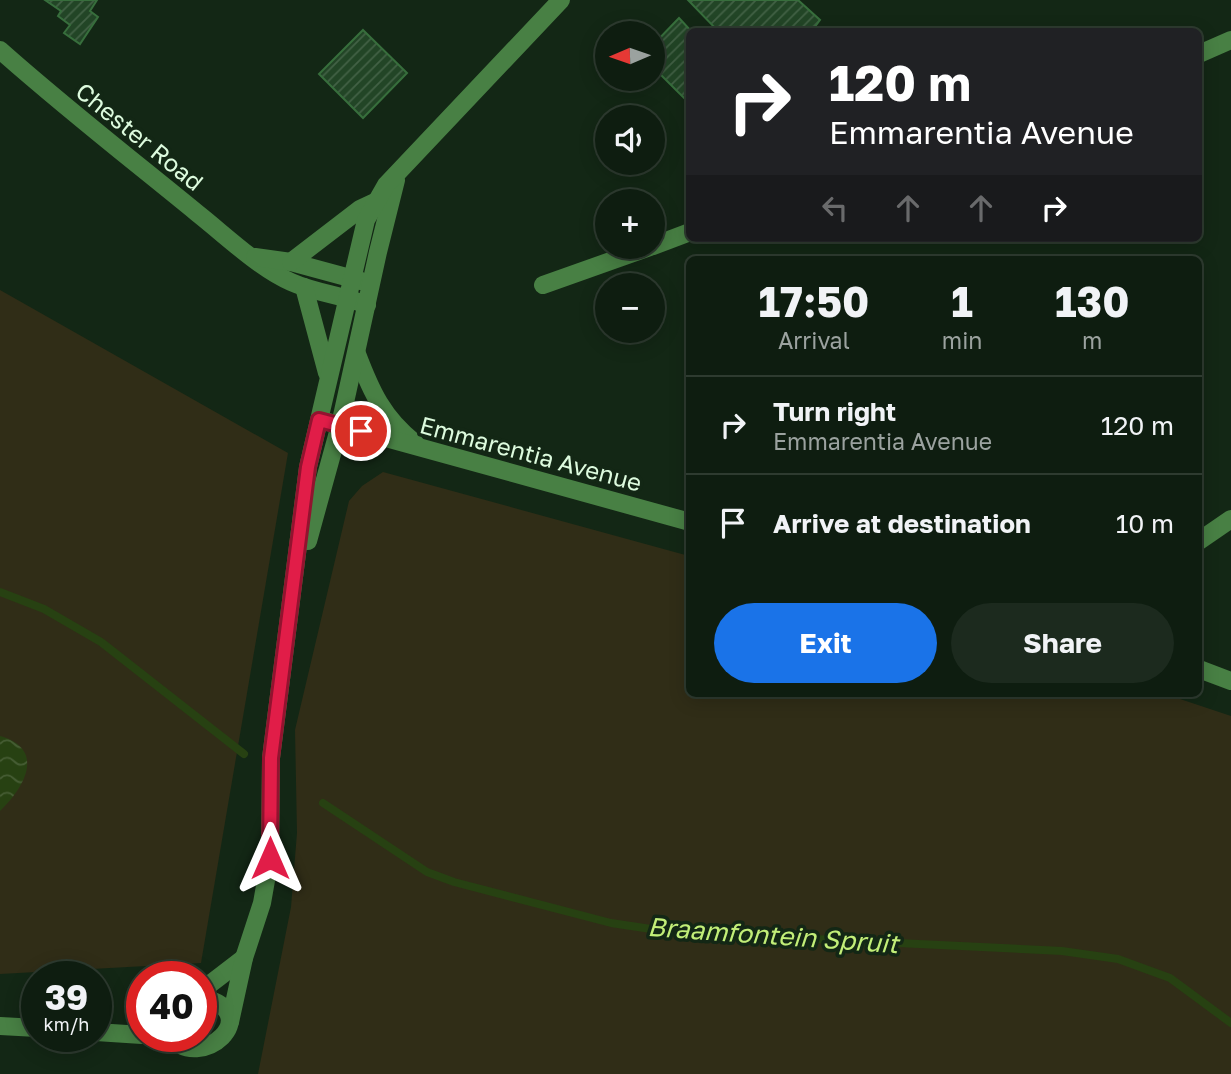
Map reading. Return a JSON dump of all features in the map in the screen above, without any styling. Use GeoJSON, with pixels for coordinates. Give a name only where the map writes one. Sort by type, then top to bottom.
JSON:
{"type":"FeatureCollection","features":[{"type":"Feature","properties":{"kind":"street"},"geometry":{"type":"LineString","coordinates":[[180,1052],[191,1057],[216,1059],[226,1042],[244,958],[262,903],[270,858],[271,758],[308,467],[366,220],[386,185],[561,0]]}},
{"type":"Feature","properties":{"kind":"street"},"geometry":{"type":"LineString","coordinates":[[1202,53],[1231,40]]}},
{"type":"Feature","properties":{"kind":"street","name":"Chester Road"},"geometry":{"type":"LineString","coordinates":[[0,50],[58,101],[278,275],[304,287],[367,305]]}},
{"type":"Feature","properties":{"kind":"street"},"geometry":{"type":"LineString","coordinates":[[293,591],[340,425],[397,174]]}},
{"type":"Feature","properties":{"kind":"street"},"geometry":{"type":"LineString","coordinates":[[291,262],[360,209],[375,202]]}},
{"type":"Feature","properties":{"kind":"street"},"geometry":{"type":"LineString","coordinates":[[665,241],[686,233]]}},
{"type":"Feature","properties":{"kind":"street","name":"Chester Road"},"geometry":{"type":"LineString","coordinates":[[252,256],[291,262],[371,285]]}},
{"type":"Feature","properties":{"kind":"street"},"geometry":{"type":"LineString","coordinates":[[543,285],[615,259]]}},
{"type":"Feature","properties":{"kind":"street"},"geometry":{"type":"LineString","coordinates":[[304,287],[328,380]]}},
{"type":"Feature","properties":{"kind":"street"},"geometry":{"type":"LineString","coordinates":[[356,354],[380,407],[400,431],[424,449]]}},
{"type":"Feature","properties":{"kind":"street","name":"Emmarentia Avenue"},"geometry":{"type":"LineString","coordinates":[[319,420],[686,521]]}},
{"type":"Feature","properties":{"kind":"street"},"geometry":{"type":"LineString","coordinates":[[1202,539],[1231,519]]}},
{"type":"Feature","properties":{"kind":"street"},"geometry":{"type":"LineString","coordinates":[[1202,670],[1231,681]]}},
{"type":"Feature","properties":{"kind":"street"},"geometry":{"type":"LineString","coordinates":[[217,979],[244,958]]}},
{"type":"Feature","properties":{"kind":"street"},"geometry":{"type":"LineString","coordinates":[[217,1003],[230,1022]]}},
{"type":"Feature","properties":{"kind":"street"},"geometry":{"type":"LineString","coordinates":[[0,1026],[21,1027]]}},
{"type":"Feature","properties":{"kind":"shaded area"},"geometry":{"type":"Polygon","coordinates":[[[0,290],[288,453],[201,961],[126,961],[126,967],[112,968],[112,961],[21,961],[21,973],[0,974],[0,290]]]}},
{"type":"Feature","properties":{"kind":"shaded area"},"geometry":{"type":"Polygon","coordinates":[[[383,472],[686,555],[686,697],[1174,697],[1231,716],[1231,1074],[258,1074],[291,907],[297,833],[295,730],[349,501],[362,486],[383,472]]]}},
{"type":"Feature","properties":{"kind":"water"},"geometry":{"type":"Polygon","coordinates":[[[0,736],[14,742],[23,750],[27,769],[17,791],[0,811],[0,736]]]}},
{"type":"Feature","properties":{"kind":"building"},"geometry":{"type":"Polygon","coordinates":[[[45,0],[97,0],[90,11],[98,17],[80,44],[64,33],[70,25],[58,16],[61,11],[45,0]]]}},
{"type":"Feature","properties":{"kind":"building"},"geometry":{"type":"Polygon","coordinates":[[[688,0],[798,0],[820,20],[814,28],[715,28],[688,0]]]}},
{"type":"Feature","properties":{"kind":"building"},"geometry":{"type":"Polygon","coordinates":[[[679,18],[688,28],[686,28],[685,99],[665,79],[665,33],[679,18]]]}},
{"type":"Feature","properties":{"kind":"building"},"geometry":{"type":"Polygon","coordinates":[[[363,30],[407,73],[363,118],[319,74],[363,30]]]}},
{"type":"Feature","properties":{"kind":"waterway","name":"Braamfontein Spruit"},"geometry":{"type":"LineString","coordinates":[[0,592],[44,609],[101,642],[244,754]]}},
{"type":"Feature","properties":{"kind":"waterway","name":"Braamfontein Spruit"},"geometry":{"type":"LineString","coordinates":[[323,803],[427,872],[454,882],[611,923],[671,932],[1062,951],[1118,959],[1170,978],[1231,1023]]}},
{"type":"Feature","properties":{"kind":"route"},"geometry":{"type":"LineString","coordinates":[[270,858],[271,758],[308,467],[319,420],[361,431]]}}]}
